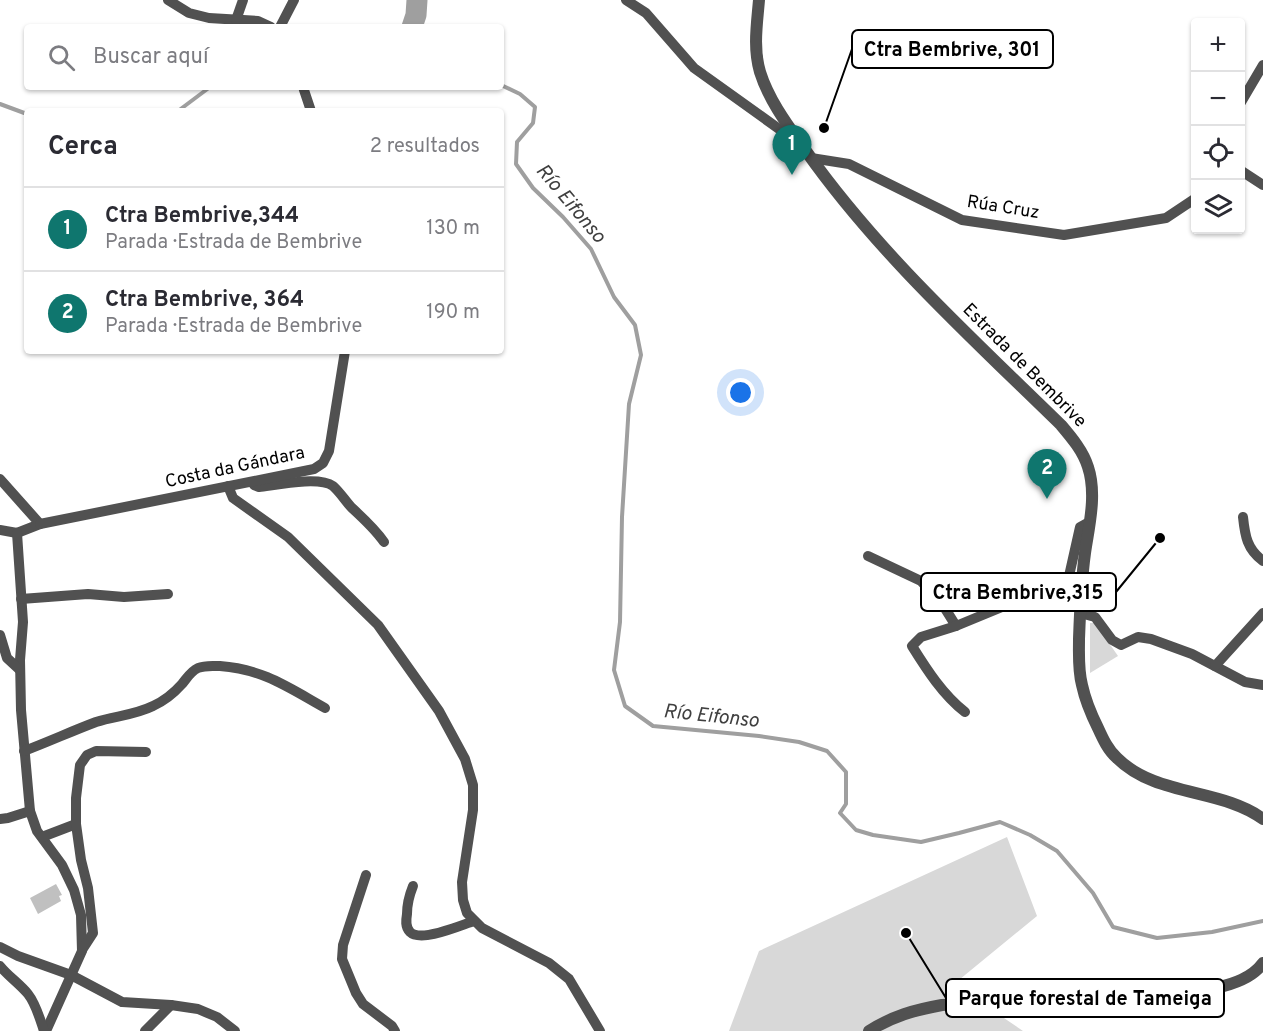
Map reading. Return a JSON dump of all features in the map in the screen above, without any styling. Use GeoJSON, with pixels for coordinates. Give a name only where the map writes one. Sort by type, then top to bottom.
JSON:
{"type":"FeatureCollection","features":[{"type":"Feature","properties":{"kind":"street"},"geometry":{"type":"LineString","coordinates":[[168,0],[189,13],[209,18],[258,21],[265,24]]}},
{"type":"Feature","properties":{"kind":"street"},"geometry":{"type":"LineString","coordinates":[[236,20],[243,0]]}},
{"type":"Feature","properties":{"kind":"street"},"geometry":{"type":"LineString","coordinates":[[282,24],[294,0]]}},
{"type":"Feature","properties":{"kind":"street"},"geometry":{"type":"LineString","coordinates":[[626,0],[646,13],[694,68],[804,147]]}},
{"type":"Feature","properties":{"kind":"street","name":"Estrada de Bembrive"},"geometry":{"type":"LineString","coordinates":[[759,0],[756,41],[761,75],[773,100],[811,158],[861,221],[908,273],[1061,425],[1084,456],[1090,474],[1092,495],[1080,614],[1079,664],[1082,686],[1094,720],[1108,748],[1134,771],[1146,777],[1244,807],[1263,819]]}},
{"type":"Feature","properties":{"kind":"street"},"geometry":{"type":"LineString","coordinates":[[1245,96],[1263,65]]}},
{"type":"Feature","properties":{"kind":"street"},"geometry":{"type":"LineString","coordinates":[[304,90],[310,108]]}},
{"type":"Feature","properties":{"kind":"street","name":"Rúa Cruz"},"geometry":{"type":"LineString","coordinates":[[811,158],[849,164],[962,220],[1064,235],[1166,218],[1191,201]]}},
{"type":"Feature","properties":{"kind":"street"},"geometry":{"type":"LineString","coordinates":[[1245,173],[1263,185]]}},
{"type":"Feature","properties":{"kind":"street","name":"Costa da Gándara"},"geometry":{"type":"LineString","coordinates":[[17,533],[40,524],[314,469],[323,463],[329,452],[345,354]]}},
{"type":"Feature","properties":{"kind":"street"},"geometry":{"type":"LineString","coordinates":[[0,479],[40,524]]}},
{"type":"Feature","properties":{"kind":"street"},"geometry":{"type":"LineString","coordinates":[[249,482],[259,487],[291,482],[318,482],[333,486],[384,542]]}},
{"type":"Feature","properties":{"kind":"street"},"geometry":{"type":"LineString","coordinates":[[228,486],[233,498],[288,537],[378,626],[439,711],[465,759],[473,785],[473,810],[462,882],[463,900],[467,913],[482,928],[549,963],[569,979],[600,1031]]}},
{"type":"Feature","properties":{"kind":"street"},"geometry":{"type":"LineString","coordinates":[[1244,517],[1245,537],[1254,555],[1263,561]]}},
{"type":"Feature","properties":{"kind":"street"},"geometry":{"type":"LineString","coordinates":[[965,712],[951,701],[912,646],[921,637],[956,626],[1056,585],[1069,576],[1080,528],[1089,522]]}},
{"type":"Feature","properties":{"kind":"street"},"geometry":{"type":"LineString","coordinates":[[1,531],[17,533],[23,621],[20,670],[21,710],[30,811],[37,831],[62,865],[74,890],[81,915],[82,951]]}},
{"type":"Feature","properties":{"kind":"street"},"geometry":{"type":"LineString","coordinates":[[868,556],[921,581],[941,602],[956,626]]}},
{"type":"Feature","properties":{"kind":"street"},"geometry":{"type":"LineString","coordinates":[[21,598],[88,594],[124,597],[168,594]]}},
{"type":"Feature","properties":{"kind":"street"},"geometry":{"type":"LineString","coordinates":[[1080,614],[1095,617],[1112,640],[1121,645],[1138,638],[1151,639],[1192,654],[1245,682],[1263,685]]}},
{"type":"Feature","properties":{"kind":"street"},"geometry":{"type":"LineString","coordinates":[[1215,666],[1263,614]]}},
{"type":"Feature","properties":{"kind":"street"},"geometry":{"type":"LineString","coordinates":[[0,635],[7,658],[20,670]]}},
{"type":"Feature","properties":{"kind":"street"},"geometry":{"type":"LineString","coordinates":[[24,751],[96,722],[152,707],[181,686],[196,669],[205,666],[251,670],[281,683],[325,708]]}},
{"type":"Feature","properties":{"kind":"street"},"geometry":{"type":"LineString","coordinates":[[45,1031],[82,951],[93,933],[88,888],[76,824],[80,765],[87,755],[96,751],[146,752]]}},
{"type":"Feature","properties":{"kind":"street"},"geometry":{"type":"LineString","coordinates":[[0,819],[30,811]]}},
{"type":"Feature","properties":{"kind":"street"},"geometry":{"type":"LineString","coordinates":[[42,837],[76,824]]}},
{"type":"Feature","properties":{"kind":"street"},"geometry":{"type":"LineString","coordinates":[[366,875],[344,945],[342,959],[363,1004],[392,1026],[395,1031]]}},
{"type":"Feature","properties":{"kind":"street"},"geometry":{"type":"LineString","coordinates":[[413,886],[408,898],[406,925],[410,932],[416,935],[431,935],[474,921]]}},
{"type":"Feature","properties":{"kind":"street"},"geometry":{"type":"LineString","coordinates":[[0,947],[71,975],[122,1002],[198,1009],[217,1017],[235,1031]]}},
{"type":"Feature","properties":{"kind":"street"},"geometry":{"type":"LineString","coordinates":[[869,1031],[886,1020],[942,1005],[1216,988],[1241,980],[1263,963]]}},
{"type":"Feature","properties":{"kind":"street"},"geometry":{"type":"LineString","coordinates":[[2,971],[28,994],[45,1031]]}},
{"type":"Feature","properties":{"kind":"street"},"geometry":{"type":"LineString","coordinates":[[144,1031],[171,1005]]}},
{"type":"Feature","properties":{"kind":"shaded area"},"geometry":{"type":"Polygon","coordinates":[[[1090,623],[1095,623],[1118,656],[1090,673],[1090,623]]]}},
{"type":"Feature","properties":{"kind":"shaded area"},"geometry":{"type":"Polygon","coordinates":[[[1007,837],[1037,916],[954,984],[1023,1031],[729,1031],[759,951],[1007,837]]]}},
{"type":"Feature","properties":{"kind":"building"},"geometry":{"type":"Polygon","coordinates":[[[56,884],[62,895],[59,896],[61,901],[38,914],[30,898],[56,884]]]}},
{"type":"Feature","properties":{"kind":"waterway"},"geometry":{"type":"LineString","coordinates":[[413,24],[417,0]]}},
{"type":"Feature","properties":{"kind":"waterway","name":"Río Eifonso"},"geometry":{"type":"LineString","coordinates":[[504,86],[520,94],[535,107],[533,123],[517,142],[516,164],[533,188],[591,249],[614,297],[635,325],[641,355],[629,404],[622,517],[620,622],[614,670],[625,706],[653,726],[759,736],[799,742],[827,751],[846,772],[846,804],[840,813],[856,830],[873,835],[921,842],[1000,822],[1030,835],[1057,851],[1093,893],[1113,927],[1157,938],[1212,932],[1263,921]]}},
{"type":"Feature","properties":{"kind":"waterway","name":"Río Eifonso"},"geometry":{"type":"LineString","coordinates":[[182,108],[206,90]]}},
{"type":"Feature","properties":{"kind":"waterway","name":"Río Eifonso"},"geometry":{"type":"LineString","coordinates":[[0,104],[24,113]]}},
{"type":"Feature","properties":{"kind":"place","name":"Ctra Bembrive, 301"},"geometry":{"type":"Point","coordinates":[824,128]}},
{"type":"Feature","properties":{"kind":"place","name":"Ctra Bembrive,344"},"geometry":{"type":"Point","coordinates":[792,175]}},
{"type":"Feature","properties":{"kind":"place","name":"Ctra Bembrive, 364"},"geometry":{"type":"Point","coordinates":[1047,499]}},
{"type":"Feature","properties":{"kind":"place","name":"Ctra Bembrive,315"},"geometry":{"type":"Point","coordinates":[1160,538]}},
{"type":"Feature","properties":{"kind":"place","name":"Parque forestal de Tameiga"},"geometry":{"type":"Point","coordinates":[906,933]}}]}
